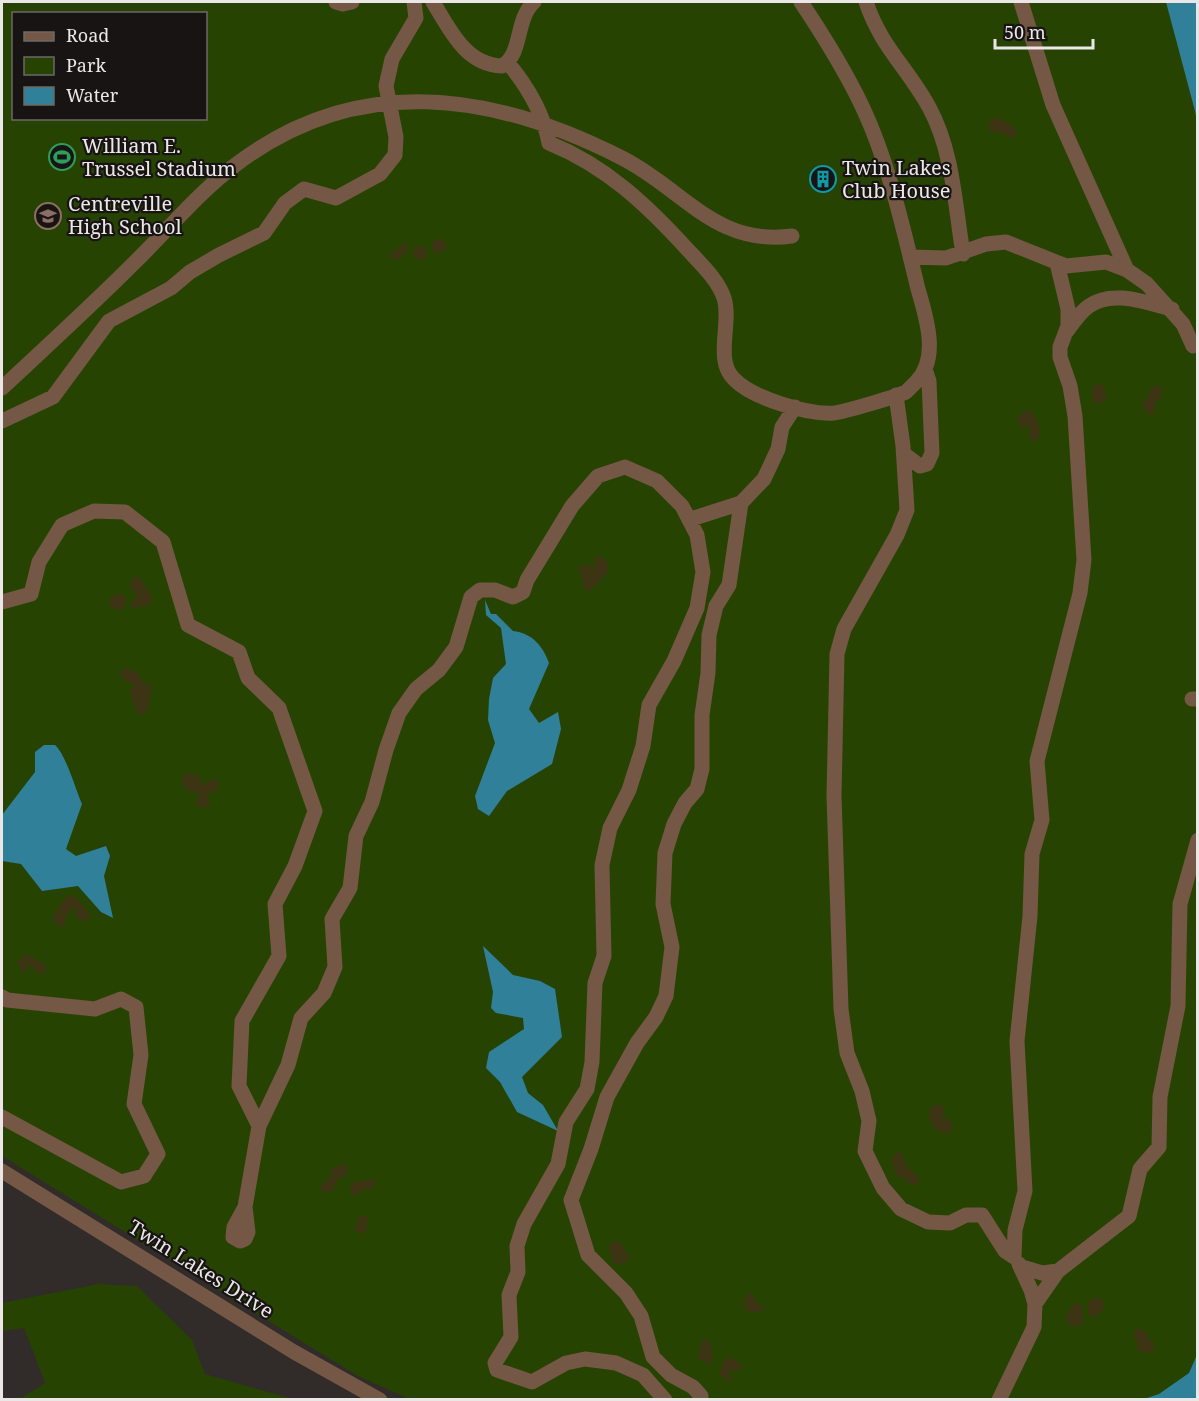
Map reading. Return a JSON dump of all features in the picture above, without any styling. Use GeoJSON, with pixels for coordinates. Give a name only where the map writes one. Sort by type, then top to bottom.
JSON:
{"type":"FeatureCollection","features":[{"type":"Feature","properties":{"kind":"street"},"geometry":{"type":"LineString","coordinates":[[336,2],[342,4],[352,2]]}},
{"type":"Feature","properties":{"kind":"street"},"geometry":{"type":"LineString","coordinates":[[2,421],[53,397],[109,321],[171,288],[190,272],[219,255],[264,233],[285,202],[304,189],[336,198],[381,174],[395,155],[396,137],[386,86],[392,59],[416,18],[414,2]]}},
{"type":"Feature","properties":{"kind":"street"},"geometry":{"type":"LineString","coordinates":[[433,2],[469,56],[487,65],[502,66],[508,63],[515,53],[518,31],[534,2]]}},
{"type":"Feature","properties":{"kind":"street"},"geometry":{"type":"LineString","coordinates":[[508,63],[533,98],[545,124],[549,143],[595,165],[627,188],[705,269],[724,297],[728,319],[725,364],[733,379],[754,392],[795,407],[835,413],[906,391],[920,378],[925,369],[928,360],[929,338],[910,257],[883,160],[863,108],[844,71],[801,2]]}},
{"type":"Feature","properties":{"kind":"street"},"geometry":{"type":"LineString","coordinates":[[866,2],[873,23],[888,50],[912,78],[931,109],[946,154],[963,254]]}},
{"type":"Feature","properties":{"kind":"street"},"geometry":{"type":"LineString","coordinates":[[1021,2],[1056,114],[1128,270]]}},
{"type":"Feature","properties":{"kind":"street"},"geometry":{"type":"LineString","coordinates":[[2,388],[231,168],[279,137],[328,116],[389,102],[430,100],[468,104],[545,124],[595,144],[658,178],[722,226],[740,234],[792,236]]}},
{"type":"Feature","properties":{"kind":"street"},"geometry":{"type":"LineString","coordinates":[[910,257],[946,258],[963,254],[986,244],[1006,242],[1057,263],[1080,266],[1094,261],[1106,262],[1128,270],[1147,284],[1172,309],[1183,324],[1193,346]]}},
{"type":"Feature","properties":{"kind":"street"},"geometry":{"type":"LineString","coordinates":[[1057,263],[1066,293],[1067,331]]}},
{"type":"Feature","properties":{"kind":"street"},"geometry":{"type":"LineString","coordinates":[[999,1400],[1005,1383],[1031,1334],[1036,1315],[1035,1304],[1018,1262],[1015,1230],[1025,1191],[1017,1041],[1030,916],[1032,854],[1042,820],[1037,761],[1080,593],[1084,560],[1075,416],[1070,386],[1060,357],[1060,347],[1067,331],[1089,305],[1102,300],[1131,299],[1172,309]]}},
{"type":"Feature","properties":{"kind":"street"},"geometry":{"type":"LineString","coordinates":[[907,490],[927,464],[932,453],[933,433],[929,381],[925,369]]}},
{"type":"Feature","properties":{"kind":"street"},"geometry":{"type":"LineString","coordinates":[[896,395],[904,454],[907,510],[897,535],[844,628],[837,654],[834,796],[841,1009],[847,1053],[869,1121],[865,1151],[883,1188],[901,1209],[928,1222],[950,1223],[966,1215],[982,1215],[1005,1251],[1018,1262],[1042,1273],[1058,1271]]}},
{"type":"Feature","properties":{"kind":"street"},"geometry":{"type":"LineString","coordinates":[[691,519],[741,503],[764,478],[778,449],[782,427],[795,407]]}},
{"type":"Feature","properties":{"kind":"street"},"geometry":{"type":"LineString","coordinates":[[904,454],[920,466],[927,464]]}},
{"type":"Feature","properties":{"kind":"street"},"geometry":{"type":"LineString","coordinates":[[245,1208],[259,1126],[288,1065],[301,1018],[324,993],[335,967],[332,919],[350,888],[356,836],[372,802],[399,713],[416,689],[439,670],[456,647],[471,597],[480,590],[495,590],[513,597],[523,592],[532,571],[572,506],[598,476],[625,467],[657,481],[682,506],[691,519],[697,535],[703,572],[697,608],[674,661],[649,705],[643,746],[629,790],[610,828],[602,866],[604,956],[595,983],[592,1062],[587,1089],[566,1122],[558,1164],[524,1224],[518,1246],[518,1272],[509,1295],[512,1337],[495,1363],[497,1370],[531,1382],[566,1363],[585,1359],[616,1363],[643,1375],[665,1400]]}},
{"type":"Feature","properties":{"kind":"street"},"geometry":{"type":"LineString","coordinates":[[700,1400],[701,1396],[693,1387],[671,1375],[653,1357],[640,1316],[626,1293],[588,1255],[571,1200],[591,1149],[607,1097],[637,1044],[656,1017],[666,996],[672,947],[663,904],[665,854],[674,824],[685,803],[697,789],[702,769],[702,715],[708,673],[709,635],[716,606],[729,585],[741,503]]}},
{"type":"Feature","properties":{"kind":"street"},"geometry":{"type":"LineString","coordinates":[[2,602],[31,594],[39,562],[62,525],[94,511],[125,512],[163,542],[188,625],[239,652],[248,678],[279,708],[315,811],[295,866],[275,904],[279,956],[242,1021],[239,1086],[259,1126]]}},
{"type":"Feature","properties":{"kind":"street"},"geometry":{"type":"LineString","coordinates":[[1035,1304],[1058,1271],[1128,1216],[1140,1169],[1159,1147],[1160,1097],[1178,1006],[1180,904],[1197,840]]}},
{"type":"Feature","properties":{"kind":"street"},"geometry":{"type":"LineString","coordinates":[[2,997],[7,1000],[95,1009],[121,999],[136,1007],[141,1055],[134,1104],[158,1154],[144,1176],[121,1182],[2,1117]]}},
{"type":"Feature","properties":{"kind":"street","name":"Twin Lakes Drive"},"geometry":{"type":"LineString","coordinates":[[2,1171],[294,1352],[380,1400]]}},
{"type":"Feature","properties":{"kind":"green space"},"geometry":{"type":"Polygon","coordinates":[[[2,2],[1197,2],[1197,1399],[409,1399],[356,1375],[2,1156],[2,2]]]}},
{"type":"Feature","properties":{"kind":"green space"},"geometry":{"type":"Polygon","coordinates":[[[98,1284],[137,1286],[192,1340],[205,1374],[293,1399],[20,1399],[45,1383],[24,1328],[2,1331],[2,1303],[98,1284]]]}},
{"type":"Feature","properties":{"kind":"sand"},"geometry":{"type":"Polygon","coordinates":[[[997,117],[1014,127],[1017,135],[1010,138],[1001,132],[995,133],[989,130],[989,121],[997,117]]]}},
{"type":"Feature","properties":{"kind":"sand"},"geometry":{"type":"Polygon","coordinates":[[[439,239],[444,241],[446,246],[444,251],[439,253],[434,251],[432,246],[434,241],[439,239]]]}},
{"type":"Feature","properties":{"kind":"sand"},"geometry":{"type":"Polygon","coordinates":[[[406,243],[408,251],[400,258],[391,260],[391,253],[406,243]]]}},
{"type":"Feature","properties":{"kind":"sand"},"geometry":{"type":"Polygon","coordinates":[[[417,246],[423,246],[427,253],[423,260],[417,260],[413,256],[413,250],[417,246]]]}},
{"type":"Feature","properties":{"kind":"sand"},"geometry":{"type":"Polygon","coordinates":[[[1102,384],[1107,397],[1103,403],[1096,403],[1092,400],[1093,386],[1102,384]]]}},
{"type":"Feature","properties":{"kind":"sand"},"geometry":{"type":"Polygon","coordinates":[[[1156,386],[1161,387],[1162,395],[1155,404],[1155,413],[1149,415],[1144,409],[1144,400],[1149,395],[1149,389],[1156,386]]]}},
{"type":"Feature","properties":{"kind":"sand"},"geometry":{"type":"Polygon","coordinates":[[[1027,410],[1034,414],[1039,428],[1036,441],[1029,441],[1030,426],[1022,428],[1016,418],[1027,410]]]}},
{"type":"Feature","properties":{"kind":"sand"},"geometry":{"type":"Polygon","coordinates":[[[600,556],[607,562],[608,572],[590,591],[584,589],[579,566],[587,565],[594,569],[595,558],[600,556]]]}},
{"type":"Feature","properties":{"kind":"sand"},"geometry":{"type":"Polygon","coordinates":[[[134,576],[141,579],[152,597],[150,605],[132,608],[131,604],[137,597],[130,585],[134,576]]]}},
{"type":"Feature","properties":{"kind":"sand"},"geometry":{"type":"Polygon","coordinates":[[[118,594],[124,596],[126,602],[124,608],[118,610],[112,608],[110,602],[112,596],[118,594]]]}},
{"type":"Feature","properties":{"kind":"sand"},"geometry":{"type":"Polygon","coordinates":[[[124,668],[137,672],[141,680],[152,687],[148,709],[142,715],[137,713],[130,691],[134,684],[124,680],[120,673],[124,668]]]}},
{"type":"Feature","properties":{"kind":"sand"},"geometry":{"type":"Polygon","coordinates":[[[186,773],[197,775],[204,785],[212,779],[219,782],[217,790],[207,795],[210,807],[197,807],[196,800],[202,795],[186,790],[181,779],[186,773]]]}},
{"type":"Feature","properties":{"kind":"sand"},"geometry":{"type":"Polygon","coordinates":[[[67,896],[76,897],[89,914],[88,920],[82,921],[74,915],[76,909],[73,907],[65,918],[63,927],[54,922],[53,916],[67,896]]]}},
{"type":"Feature","properties":{"kind":"sand"},"geometry":{"type":"Polygon","coordinates":[[[27,954],[45,965],[46,972],[40,974],[29,964],[25,973],[21,970],[17,961],[27,954]]]}},
{"type":"Feature","properties":{"kind":"sand"},"geometry":{"type":"Polygon","coordinates":[[[940,1104],[945,1111],[942,1117],[949,1119],[953,1127],[950,1133],[938,1131],[928,1116],[931,1107],[940,1104]]]}},
{"type":"Feature","properties":{"kind":"sand"},"geometry":{"type":"Polygon","coordinates":[[[897,1152],[902,1154],[907,1167],[919,1177],[918,1184],[910,1185],[907,1180],[896,1175],[891,1160],[897,1152]]]}},
{"type":"Feature","properties":{"kind":"sand"},"geometry":{"type":"Polygon","coordinates":[[[343,1164],[347,1167],[347,1175],[338,1179],[332,1192],[321,1191],[320,1187],[330,1178],[331,1169],[343,1164]]]}},
{"type":"Feature","properties":{"kind":"sand"},"geometry":{"type":"Polygon","coordinates":[[[374,1179],[376,1183],[372,1189],[363,1190],[354,1196],[349,1191],[354,1182],[374,1179]]]}},
{"type":"Feature","properties":{"kind":"sand"},"geometry":{"type":"Polygon","coordinates":[[[360,1215],[368,1217],[366,1231],[363,1234],[354,1230],[360,1215]]]}},
{"type":"Feature","properties":{"kind":"sand"},"geometry":{"type":"Polygon","coordinates":[[[616,1241],[620,1242],[630,1259],[618,1265],[614,1264],[608,1246],[616,1241]]]}},
{"type":"Feature","properties":{"kind":"sand"},"geometry":{"type":"Polygon","coordinates":[[[751,1292],[758,1304],[763,1306],[763,1310],[752,1313],[743,1307],[746,1296],[751,1292]]]}},
{"type":"Feature","properties":{"kind":"sand"},"geometry":{"type":"Polygon","coordinates":[[[1093,1298],[1101,1298],[1104,1308],[1094,1318],[1088,1313],[1088,1302],[1093,1298]]]}},
{"type":"Feature","properties":{"kind":"sand"},"geometry":{"type":"Polygon","coordinates":[[[1078,1303],[1082,1306],[1083,1323],[1074,1327],[1068,1323],[1066,1317],[1071,1306],[1078,1303]]]}},
{"type":"Feature","properties":{"kind":"sand"},"geometry":{"type":"Polygon","coordinates":[[[1137,1328],[1146,1332],[1149,1340],[1153,1341],[1154,1351],[1147,1353],[1138,1350],[1136,1345],[1138,1340],[1132,1335],[1137,1328]]]}},
{"type":"Feature","properties":{"kind":"sand"},"geometry":{"type":"Polygon","coordinates":[[[706,1339],[712,1353],[712,1362],[709,1364],[698,1358],[701,1343],[706,1339]]]}},
{"type":"Feature","properties":{"kind":"sand"},"geometry":{"type":"Polygon","coordinates":[[[730,1357],[743,1365],[736,1372],[729,1369],[732,1382],[719,1375],[723,1362],[730,1357]]]}},
{"type":"Feature","properties":{"kind":"water"},"geometry":{"type":"Polygon","coordinates":[[[1166,2],[1197,2],[1197,121],[1195,111],[1166,2]]]}},
{"type":"Feature","properties":{"kind":"water"},"geometry":{"type":"Polygon","coordinates":[[[485,600],[491,614],[496,614],[513,631],[526,634],[544,651],[549,663],[529,709],[539,723],[558,712],[561,729],[552,764],[507,791],[489,816],[478,809],[475,796],[495,743],[488,720],[493,678],[506,664],[501,628],[486,615],[485,600]]]}},
{"type":"Feature","properties":{"kind":"water"},"geometry":{"type":"Polygon","coordinates":[[[44,745],[55,745],[59,750],[67,764],[82,804],[66,849],[76,856],[106,846],[110,856],[104,876],[113,918],[101,912],[78,886],[42,891],[21,864],[2,861],[2,815],[35,772],[35,752],[44,745]]]}},
{"type":"Feature","properties":{"kind":"water"},"geometry":{"type":"Polygon","coordinates":[[[483,946],[513,975],[540,981],[555,989],[562,1037],[522,1077],[528,1093],[543,1105],[558,1131],[517,1112],[500,1082],[486,1068],[489,1052],[524,1029],[523,1018],[496,1013],[491,1008],[493,992],[483,946]]]}},
{"type":"Feature","properties":{"kind":"water"},"geometry":{"type":"Polygon","coordinates":[[[1197,1355],[1197,1399],[1144,1399],[1159,1394],[1189,1373],[1197,1355]]]}},
{"type":"Feature","properties":{"kind":"place","name":"William E. Trussel Stadium"},"geometry":{"type":"Point","coordinates":[62,157]}},
{"type":"Feature","properties":{"kind":"place","name":"Twin Lakes Club House"},"geometry":{"type":"Point","coordinates":[823,179]}},
{"type":"Feature","properties":{"kind":"place","name":"Centreville High School"},"geometry":{"type":"Point","coordinates":[48,216]}}]}
